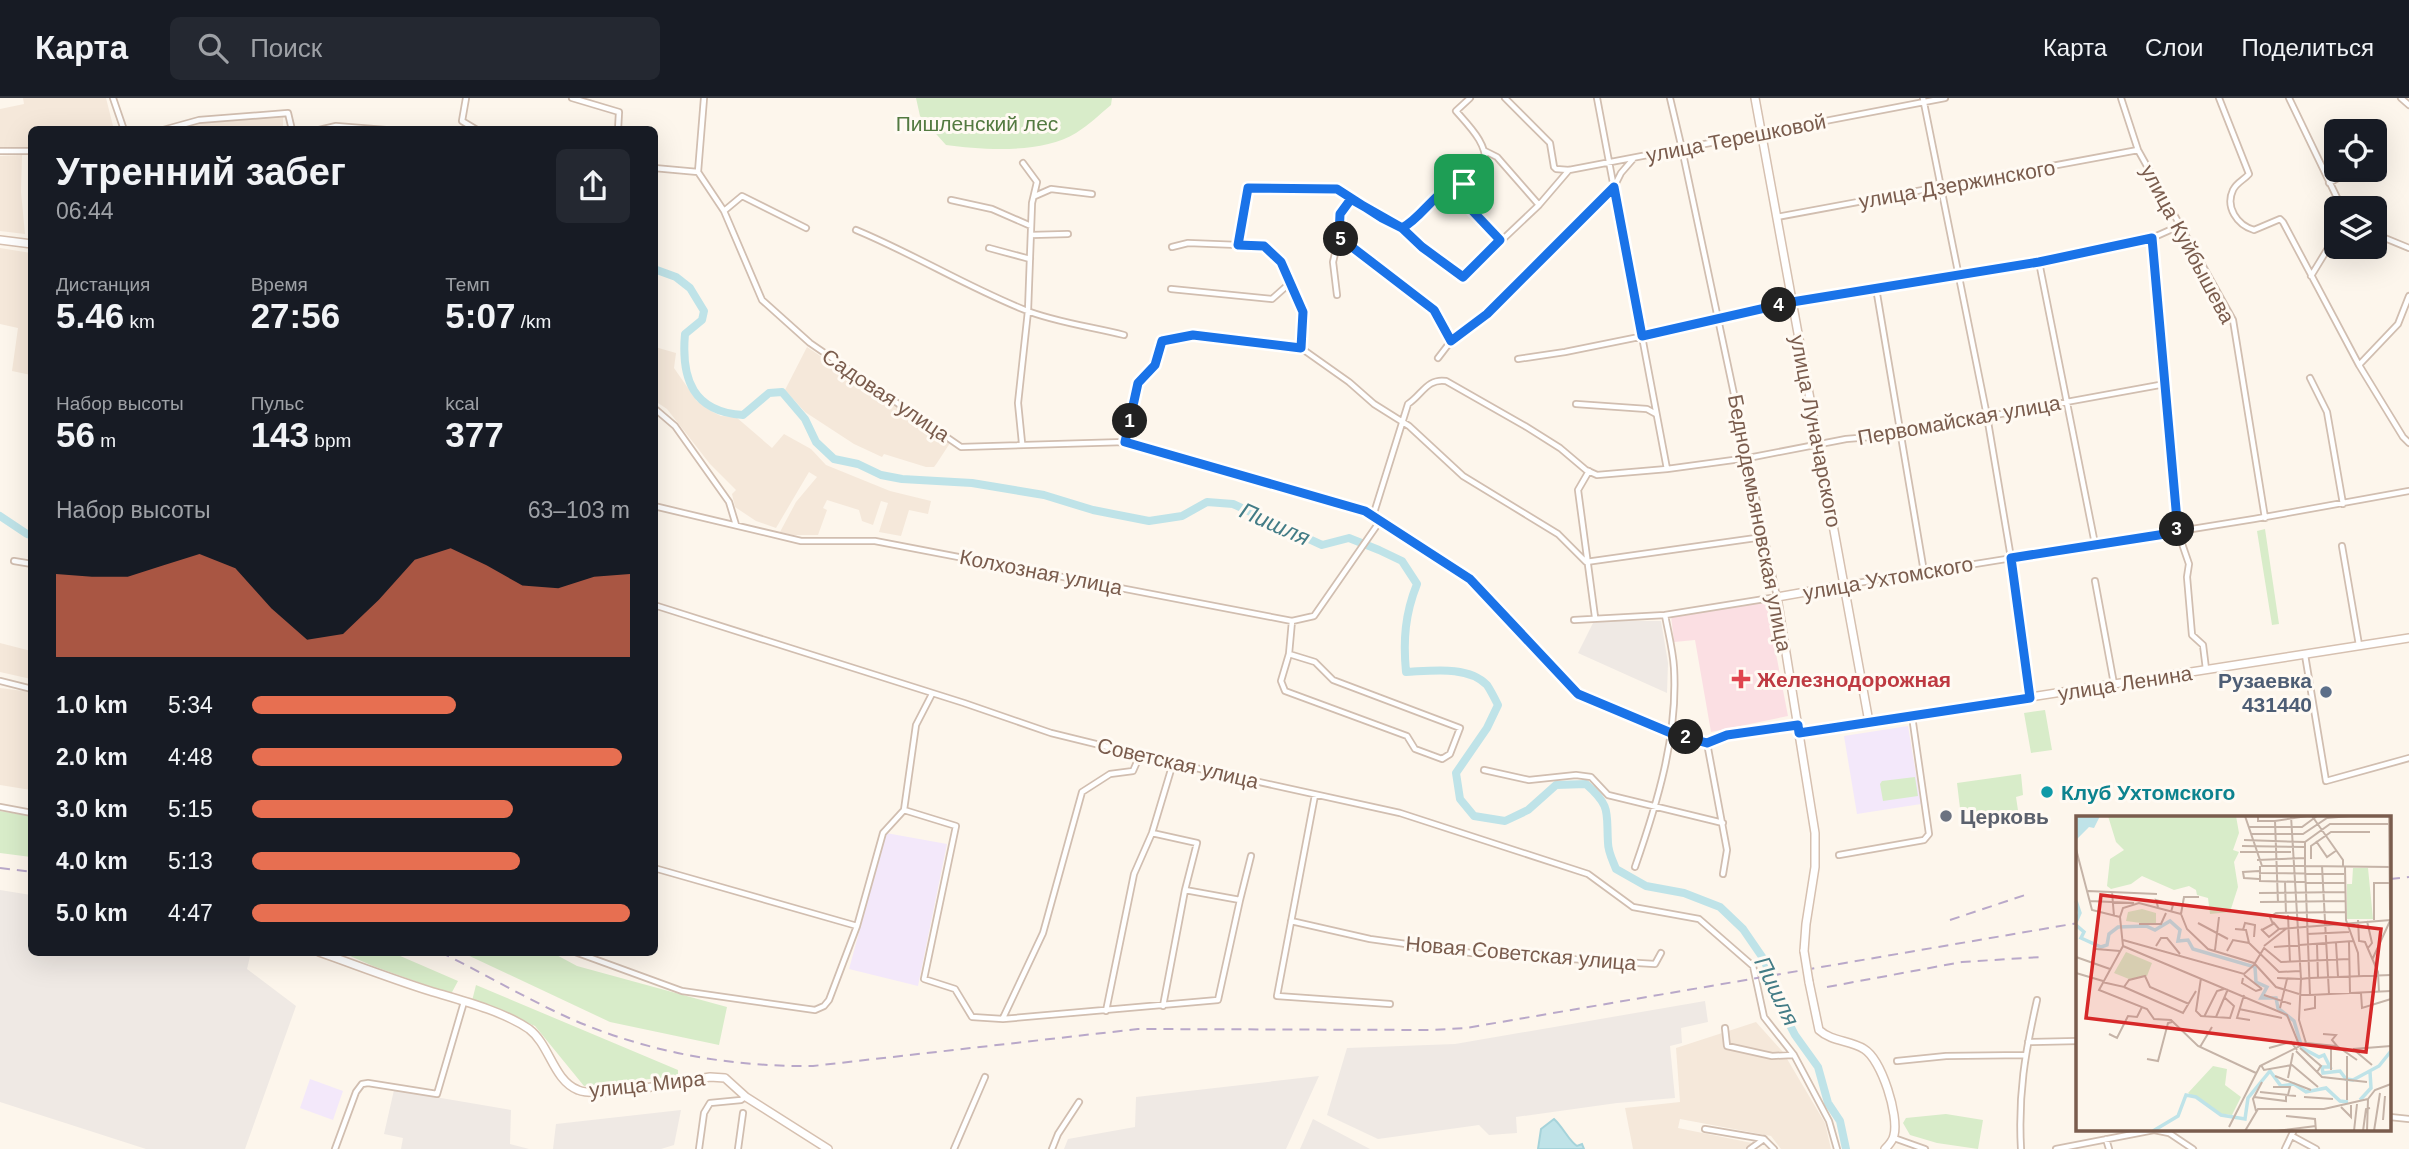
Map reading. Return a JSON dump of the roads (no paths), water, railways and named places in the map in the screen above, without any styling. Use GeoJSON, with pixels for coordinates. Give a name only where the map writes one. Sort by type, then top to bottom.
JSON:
{"type":"FeatureCollection","features":[{"type":"Feature","properties":{"kind":"main road","name":"улица Луначарского"},"geometry":{"type":"LineString","coordinates":[[1755,98],[1869,722]]}},
{"type":"Feature","properties":{"kind":"main road"},"geometry":{"type":"LineString","coordinates":[[0,240],[28,244]]}},
{"type":"Feature","properties":{"kind":"main road","name":"улица Ухтомского"},"geometry":{"type":"LineString","coordinates":[[1777,597],[1845,585]]}},
{"type":"Feature","properties":{"kind":"main road","name":"Беднодемьяновская улица"},"geometry":{"type":"LineString","coordinates":[[1777,597],[1813,816],[1815,867],[1805,924],[1804,951],[1819,1030],[1832,1039],[1866,1050],[1878,1063],[1893,1112],[1894,1138]]}},
{"type":"Feature","properties":{"kind":"main road","name":"улица Ленина"},"geometry":{"type":"LineString","coordinates":[[1799,729],[1912,716],[2409,638]]}},
{"type":"Feature","properties":{"kind":"main road","name":"улица Мира"},"geometry":{"type":"LineString","coordinates":[[331,956],[464,1002],[528,1029],[536,1036],[562,1077],[580,1091],[608,1092],[710,1077],[724,1078],[746,1097],[828,1149]]}},
{"type":"Feature","properties":{"kind":"main road"},"geometry":{"type":"LineString","coordinates":[[1885,1149],[1894,1138]]}},
{"type":"Feature","properties":{"kind":"street"},"geometry":{"type":"LineString","coordinates":[[113,98],[123,126]]}},
{"type":"Feature","properties":{"kind":"street"},"geometry":{"type":"LineString","coordinates":[[466,98],[462,121],[470,126]]}},
{"type":"Feature","properties":{"kind":"street"},"geometry":{"type":"LineString","coordinates":[[572,98],[619,111],[618,126]]}},
{"type":"Feature","properties":{"kind":"street"},"geometry":{"type":"LineString","coordinates":[[658,168],[698,172],[704,98]]}},
{"type":"Feature","properties":{"kind":"street"},"geometry":{"type":"LineString","coordinates":[[1402,228],[1414,222],[1444,190],[1458,184],[1470,183],[1485,167],[1485,151],[1476,134],[1456,111],[1470,98]]}},
{"type":"Feature","properties":{"kind":"street"},"geometry":{"type":"LineString","coordinates":[[1505,98],[1550,143],[1554,167],[1569,170]]}},
{"type":"Feature","properties":{"kind":"street"},"geometry":{"type":"LineString","coordinates":[[1597,98],[1667,469]]}},
{"type":"Feature","properties":{"kind":"street","name":"Беднодемьяновская улица"},"geometry":{"type":"LineString","coordinates":[[1670,98],[1777,597]]}},
{"type":"Feature","properties":{"kind":"street","name":"улица Терешковой"},"geometry":{"type":"LineString","coordinates":[[1569,170],[1923,100],[1945,98]]}},
{"type":"Feature","properties":{"kind":"street","name":"улица Куйбышева"},"geometry":{"type":"LineString","coordinates":[[2121,98],[2138,150],[2233,320],[2265,518]]}},
{"type":"Feature","properties":{"kind":"street"},"geometry":{"type":"LineString","coordinates":[[2219,98],[2249,174],[2239,182],[2232,193],[2231,208],[2235,216],[2240,223],[2254,230],[2280,219],[2359,365],[2403,438],[2409,443]]}},
{"type":"Feature","properties":{"kind":"street"},"geometry":{"type":"LineString","coordinates":[[2289,98],[2336,196]]}},
{"type":"Feature","properties":{"kind":"street"},"geometry":{"type":"LineString","coordinates":[[2401,98],[2409,105]]}},
{"type":"Feature","properties":{"kind":"street"},"geometry":{"type":"LineString","coordinates":[[1923,100],[1987,416],[2011,558],[2030,698]]}},
{"type":"Feature","properties":{"kind":"street"},"geometry":{"type":"LineString","coordinates":[[177,126],[199,120],[288,113],[291,126]]}},
{"type":"Feature","properties":{"kind":"street","name":"улица Дзержинского"},"geometry":{"type":"LineString","coordinates":[[1776,217],[2138,150]]}},
{"type":"Feature","properties":{"kind":"street"},"geometry":{"type":"LineString","coordinates":[[0,151],[28,151]]}},
{"type":"Feature","properties":{"kind":"street"},"geometry":{"type":"LineString","coordinates":[[1485,151],[1497,157],[1539,205]]}},
{"type":"Feature","properties":{"kind":"street"},"geometry":{"type":"LineString","coordinates":[[1438,358],[1451,341],[1487,314],[1614,187],[1620,173],[1635,157]]}},
{"type":"Feature","properties":{"kind":"street"},"geometry":{"type":"LineString","coordinates":[[1022,443],[1018,403],[1028,311],[1031,226],[1037,182],[1023,163]]}},
{"type":"Feature","properties":{"kind":"street"},"geometry":{"type":"LineString","coordinates":[[1238,245],[1248,188],[1337,189],[1402,228],[1422,247],[1463,277],[1539,205],[1569,170]]}},
{"type":"Feature","properties":{"kind":"street","name":"Садовая улица"},"geometry":{"type":"LineString","coordinates":[[698,172],[724,211],[762,300],[810,343],[961,447],[1022,443],[1125,442],[1365,511],[1470,579],[1578,694],[1671,733]]}},
{"type":"Feature","properties":{"kind":"street"},"geometry":{"type":"LineString","coordinates":[[1464,184],[1461,196],[1466,204],[1500,240]]}},
{"type":"Feature","properties":{"kind":"street"},"geometry":{"type":"LineString","coordinates":[[1034,196],[1051,189],[1093,194]]}},
{"type":"Feature","properties":{"kind":"street"},"geometry":{"type":"LineString","coordinates":[[724,211],[742,196],[806,228]]}},
{"type":"Feature","properties":{"kind":"street"},"geometry":{"type":"LineString","coordinates":[[1337,295],[1333,262],[1339,237],[1340,214],[1351,199]]}},
{"type":"Feature","properties":{"kind":"street"},"geometry":{"type":"LineString","coordinates":[[951,200],[992,209],[1031,226]]}},
{"type":"Feature","properties":{"kind":"street"},"geometry":{"type":"LineString","coordinates":[[1518,359],[1718,321],[1792,302],[2039,262],[2152,238],[2179,226]]}},
{"type":"Feature","properties":{"kind":"street"},"geometry":{"type":"LineString","coordinates":[[856,230],[1028,311],[1124,335]]}},
{"type":"Feature","properties":{"kind":"street"},"geometry":{"type":"LineString","coordinates":[[1031,235],[1068,234]]}},
{"type":"Feature","properties":{"kind":"street"},"geometry":{"type":"LineString","coordinates":[[1339,237],[1434,310],[1451,341]]}},
{"type":"Feature","properties":{"kind":"street"},"geometry":{"type":"LineString","coordinates":[[2152,238],[2178,532],[2189,564],[2187,577],[2192,635],[2203,645],[2206,670]]}},
{"type":"Feature","properties":{"kind":"street"},"geometry":{"type":"LineString","coordinates":[[2387,239],[2409,248]]}},
{"type":"Feature","properties":{"kind":"street"},"geometry":{"type":"LineString","coordinates":[[1172,247],[1188,243],[1264,246],[1281,262],[1303,312],[1301,348]]}},
{"type":"Feature","properties":{"kind":"street"},"geometry":{"type":"LineString","coordinates":[[989,248],[1030,259]]}},
{"type":"Feature","properties":{"kind":"street"},"geometry":{"type":"LineString","coordinates":[[2311,277],[2324,255]]}},
{"type":"Feature","properties":{"kind":"street"},"geometry":{"type":"LineString","coordinates":[[2039,262],[2095,544]]}},
{"type":"Feature","properties":{"kind":"street"},"geometry":{"type":"LineString","coordinates":[[1171,289],[1272,299],[1290,282]]}},
{"type":"Feature","properties":{"kind":"street"},"geometry":{"type":"LineString","coordinates":[[1875,288],[1924,572]]}},
{"type":"Feature","properties":{"kind":"street"},"geometry":{"type":"LineString","coordinates":[[2359,365],[2398,324],[2409,296]]}},
{"type":"Feature","properties":{"kind":"street"},"geometry":{"type":"LineString","coordinates":[[1125,442],[1138,383],[1155,365],[1162,341],[1193,335],[1301,348],[1349,382],[1374,404],[1404,421],[1463,476],[1558,534],[1586,562],[1763,537]]}},
{"type":"Feature","properties":{"kind":"street"},"geometry":{"type":"LineString","coordinates":[[2310,378],[2327,412],[2343,504]]}},
{"type":"Feature","properties":{"kind":"street"},"geometry":{"type":"LineString","coordinates":[[1373,516],[1408,404],[1418,398],[1425,386],[1438,380],[1446,382],[1525,426],[1589,471],[1578,490],[1595,617]]}},
{"type":"Feature","properties":{"kind":"street","name":"Первомайская улица"},"geometry":{"type":"LineString","coordinates":[[1589,471],[1597,475],[1748,458],[1915,426],[1935,426],[2165,384]]}},
{"type":"Feature","properties":{"kind":"street"},"geometry":{"type":"LineString","coordinates":[[1576,404],[1647,409],[1657,414]]}},
{"type":"Feature","properties":{"kind":"street"},"geometry":{"type":"LineString","coordinates":[[658,411],[675,426],[729,502],[736,525]]}},
{"type":"Feature","properties":{"kind":"street","name":"улица Ухтомского"},"geometry":{"type":"LineString","coordinates":[[1845,585],[2265,518],[2409,491]]}},
{"type":"Feature","properties":{"kind":"street","name":"Колхозная улица"},"geometry":{"type":"LineString","coordinates":[[658,507],[801,541],[875,541],[1292,621]]}},
{"type":"Feature","properties":{"kind":"street"},"geometry":{"type":"LineString","coordinates":[[1289,654],[1315,662],[1333,680],[1460,729],[1450,754],[1442,759],[1415,749],[1407,736],[1285,691],[1280,681],[1289,654],[1292,621],[1314,616],[1380,521]]}},
{"type":"Feature","properties":{"kind":"street"},"geometry":{"type":"LineString","coordinates":[[2342,546],[2359,645]]}},
{"type":"Feature","properties":{"kind":"street"},"geometry":{"type":"LineString","coordinates":[[14,561],[28,563]]}},
{"type":"Feature","properties":{"kind":"street"},"geometry":{"type":"LineString","coordinates":[[2095,581],[2114,684]]}},
{"type":"Feature","properties":{"kind":"street","name":"улица Ухтомского"},"geometry":{"type":"LineString","coordinates":[[1574,620],[1665,615],[1777,597]]}},
{"type":"Feature","properties":{"kind":"street","name":"Советская улица"},"geometry":{"type":"LineString","coordinates":[[658,606],[1051,733],[1172,763],[1400,813],[1588,874],[1633,907],[1699,919],[1753,966],[1764,1017],[1794,1055]]}},
{"type":"Feature","properties":{"kind":"street"},"geometry":{"type":"LineString","coordinates":[[1635,867],[1656,805],[1671,733],[1674,668],[1665,615]]}},
{"type":"Feature","properties":{"kind":"street"},"geometry":{"type":"LineString","coordinates":[[2305,654],[2326,781],[2409,758]]}},
{"type":"Feature","properties":{"kind":"street"},"geometry":{"type":"LineString","coordinates":[[0,681],[28,688]]}},
{"type":"Feature","properties":{"kind":"street"},"geometry":{"type":"LineString","coordinates":[[586,956],[682,991],[815,1010],[824,1006],[829,1000],[857,926],[883,832],[905,810],[916,725],[932,694]]}},
{"type":"Feature","properties":{"kind":"street"},"geometry":{"type":"LineString","coordinates":[[1839,855],[1924,840],[1929,834],[1912,716]]}},
{"type":"Feature","properties":{"kind":"street","name":"улица Ленина"},"geometry":{"type":"LineString","coordinates":[[1707,743],[1727,735],[1799,729]]}},
{"type":"Feature","properties":{"kind":"street"},"geometry":{"type":"LineString","coordinates":[[1671,733],[1707,743],[1727,850],[1723,874]]}},
{"type":"Feature","properties":{"kind":"street"},"geometry":{"type":"LineString","coordinates":[[1003,1018],[1043,933],[1082,792],[1110,774],[1133,771],[1140,755]]}},
{"type":"Feature","properties":{"kind":"street"},"geometry":{"type":"LineString","coordinates":[[1106,1011],[1134,874],[1152,833],[1172,763]]}},
{"type":"Feature","properties":{"kind":"street"},"geometry":{"type":"LineString","coordinates":[[1484,770],[1529,780],[1576,775],[1591,777],[1608,795],[1723,823]]}},
{"type":"Feature","properties":{"kind":"street"},"geometry":{"type":"LineString","coordinates":[[1315,795],[1277,996],[1390,1004]]}},
{"type":"Feature","properties":{"kind":"street"},"geometry":{"type":"LineString","coordinates":[[0,807],[28,812]]}},
{"type":"Feature","properties":{"kind":"street"},"geometry":{"type":"LineString","coordinates":[[905,810],[956,826],[924,979],[955,989],[972,1017],[1003,1018],[1106,1011],[1218,1000],[1251,856]]}},
{"type":"Feature","properties":{"kind":"street"},"geometry":{"type":"LineString","coordinates":[[1152,833],[1197,844],[1185,890],[1163,1006]]}},
{"type":"Feature","properties":{"kind":"street"},"geometry":{"type":"LineString","coordinates":[[658,868],[857,926]]}},
{"type":"Feature","properties":{"kind":"street"},"geometry":{"type":"LineString","coordinates":[[1185,890],[1240,900]]}},
{"type":"Feature","properties":{"kind":"street","name":"Новая Советская улица"},"geometry":{"type":"LineString","coordinates":[[1291,921],[1370,939],[1471,953],[1655,964],[1661,953]]}},
{"type":"Feature","properties":{"kind":"street"},"geometry":{"type":"LineString","coordinates":[[2021,1149],[2019,1108],[2025,1055],[2037,1000]]}},
{"type":"Feature","properties":{"kind":"street"},"geometry":{"type":"LineString","coordinates":[[335,1149],[356,1092],[362,1084],[437,1094],[464,1002]]}},
{"type":"Feature","properties":{"kind":"street"},"geometry":{"type":"LineString","coordinates":[[1725,1028],[1727,1046],[1772,1056],[1794,1055],[1829,1121],[1837,1149]]}},
{"type":"Feature","properties":{"kind":"street"},"geometry":{"type":"LineString","coordinates":[[2028,1042],[2076,1041]]}},
{"type":"Feature","properties":{"kind":"street"},"geometry":{"type":"LineString","coordinates":[[1897,1061],[1946,1056],[2025,1055]]}},
{"type":"Feature","properties":{"kind":"street"},"geometry":{"type":"LineString","coordinates":[[954,1149],[985,1077]]}},
{"type":"Feature","properties":{"kind":"street"},"geometry":{"type":"LineString","coordinates":[[699,1149],[704,1113],[710,1103],[741,1100],[746,1097]]}},
{"type":"Feature","properties":{"kind":"street"},"geometry":{"type":"LineString","coordinates":[[1052,1149],[1058,1134],[1079,1102]]}},
{"type":"Feature","properties":{"kind":"street"},"geometry":{"type":"LineString","coordinates":[[738,1149],[743,1113]]}},
{"type":"Feature","properties":{"kind":"street"},"geometry":{"type":"LineString","coordinates":[[1704,1129],[1765,1139],[1774,1149]]}},
{"type":"Feature","properties":{"kind":"street"},"geometry":{"type":"LineString","coordinates":[[2056,1149],[2143,1132]]}},
{"type":"Feature","properties":{"kind":"street"},"geometry":{"type":"LineString","coordinates":[[2164,1132],[2193,1149]]}},
{"type":"Feature","properties":{"kind":"street"},"geometry":{"type":"LineString","coordinates":[[2285,1149],[2293,1133],[2316,1149]]}},
{"type":"Feature","properties":{"kind":"street"},"geometry":{"type":"LineString","coordinates":[[1894,1138],[1925,1149]]}},
{"type":"Feature","properties":{"kind":"street"},"geometry":{"type":"LineString","coordinates":[[1750,1149],[1765,1139]]}},
{"type":"Feature","properties":{"kind":"street"},"geometry":{"type":"LineString","coordinates":[[2106,1139],[2109,1149]]}},
{"type":"Feature","properties":{"kind":"water"},"geometry":{"type":"Polygon","coordinates":[[[1554,1119],[1574,1144],[1582,1144],[1584,1149],[1538,1149],[1541,1129],[1554,1119]]]}},
{"type":"Feature","properties":{"kind":"waterway","name":"Пишля"},"geometry":{"type":"LineString","coordinates":[[658,270],[676,277],[690,288],[704,311],[702,320],[685,334],[684,350],[688,379],[702,400],[726,413],[743,415],[769,393],[782,392],[805,419],[816,442],[834,459],[858,464],[881,475],[902,479],[972,483],[1044,495],[1093,510],[1149,521],[1182,516],[1207,502],[1233,504],[1322,545],[1349,538],[1402,561],[1417,584],[1406,627],[1406,672],[1437,670],[1470,674],[1487,685],[1498,705],[1487,728],[1456,773],[1460,799],[1474,816],[1505,821],[1528,810],[1556,785],[1586,784],[1606,810],[1608,846],[1616,869],[1646,886],[1684,893],[1720,907],[1743,929],[1765,961],[1777,1000],[1795,1035],[1818,1067],[1828,1103],[1840,1121],[1846,1149]]}},
{"type":"Feature","properties":{"kind":"waterway","name":"Пишля"},"geometry":{"type":"LineString","coordinates":[[0,516],[28,534]]}},
{"type":"Feature","properties":{"kind":"railway"},"geometry":{"type":"LineString","coordinates":[[0,868],[28,872]]}},
{"type":"Feature","properties":{"kind":"railway"},"geometry":{"type":"LineString","coordinates":[[2392,879],[2409,877]]}},
{"type":"Feature","properties":{"kind":"railway"},"geometry":{"type":"LineString","coordinates":[[1950,920],[2025,895]]}},
{"type":"Feature","properties":{"kind":"railway"},"geometry":{"type":"LineString","coordinates":[[448,956],[569,1018],[628,1040],[719,1060],[813,1066],[1138,1029],[1466,1028],[2076,923]]}},
{"type":"Feature","properties":{"kind":"railway"},"geometry":{"type":"LineString","coordinates":[[1827,987],[1962,962],[2041,957]]}},
{"type":"Feature","properties":{"kind":"place","name":"Железнодорожная"},"geometry":{"type":"Point","coordinates":[1741,679]}},
{"type":"Feature","properties":{"kind":"place","name":"Рузаевка 431440"},"geometry":{"type":"Point","coordinates":[2326,692]}},
{"type":"Feature","properties":{"kind":"place","name":"Клуб Ухтомского"},"geometry":{"type":"Point","coordinates":[2047,792]}},
{"type":"Feature","properties":{"kind":"place","name":"Церковь"},"geometry":{"type":"Point","coordinates":[1946,816]}},
{"type":"Feature","properties":{"kind":"park label","name":"Пишленский лес"},"geometry":{"type":"Point","coordinates":[977,123]}}]}
